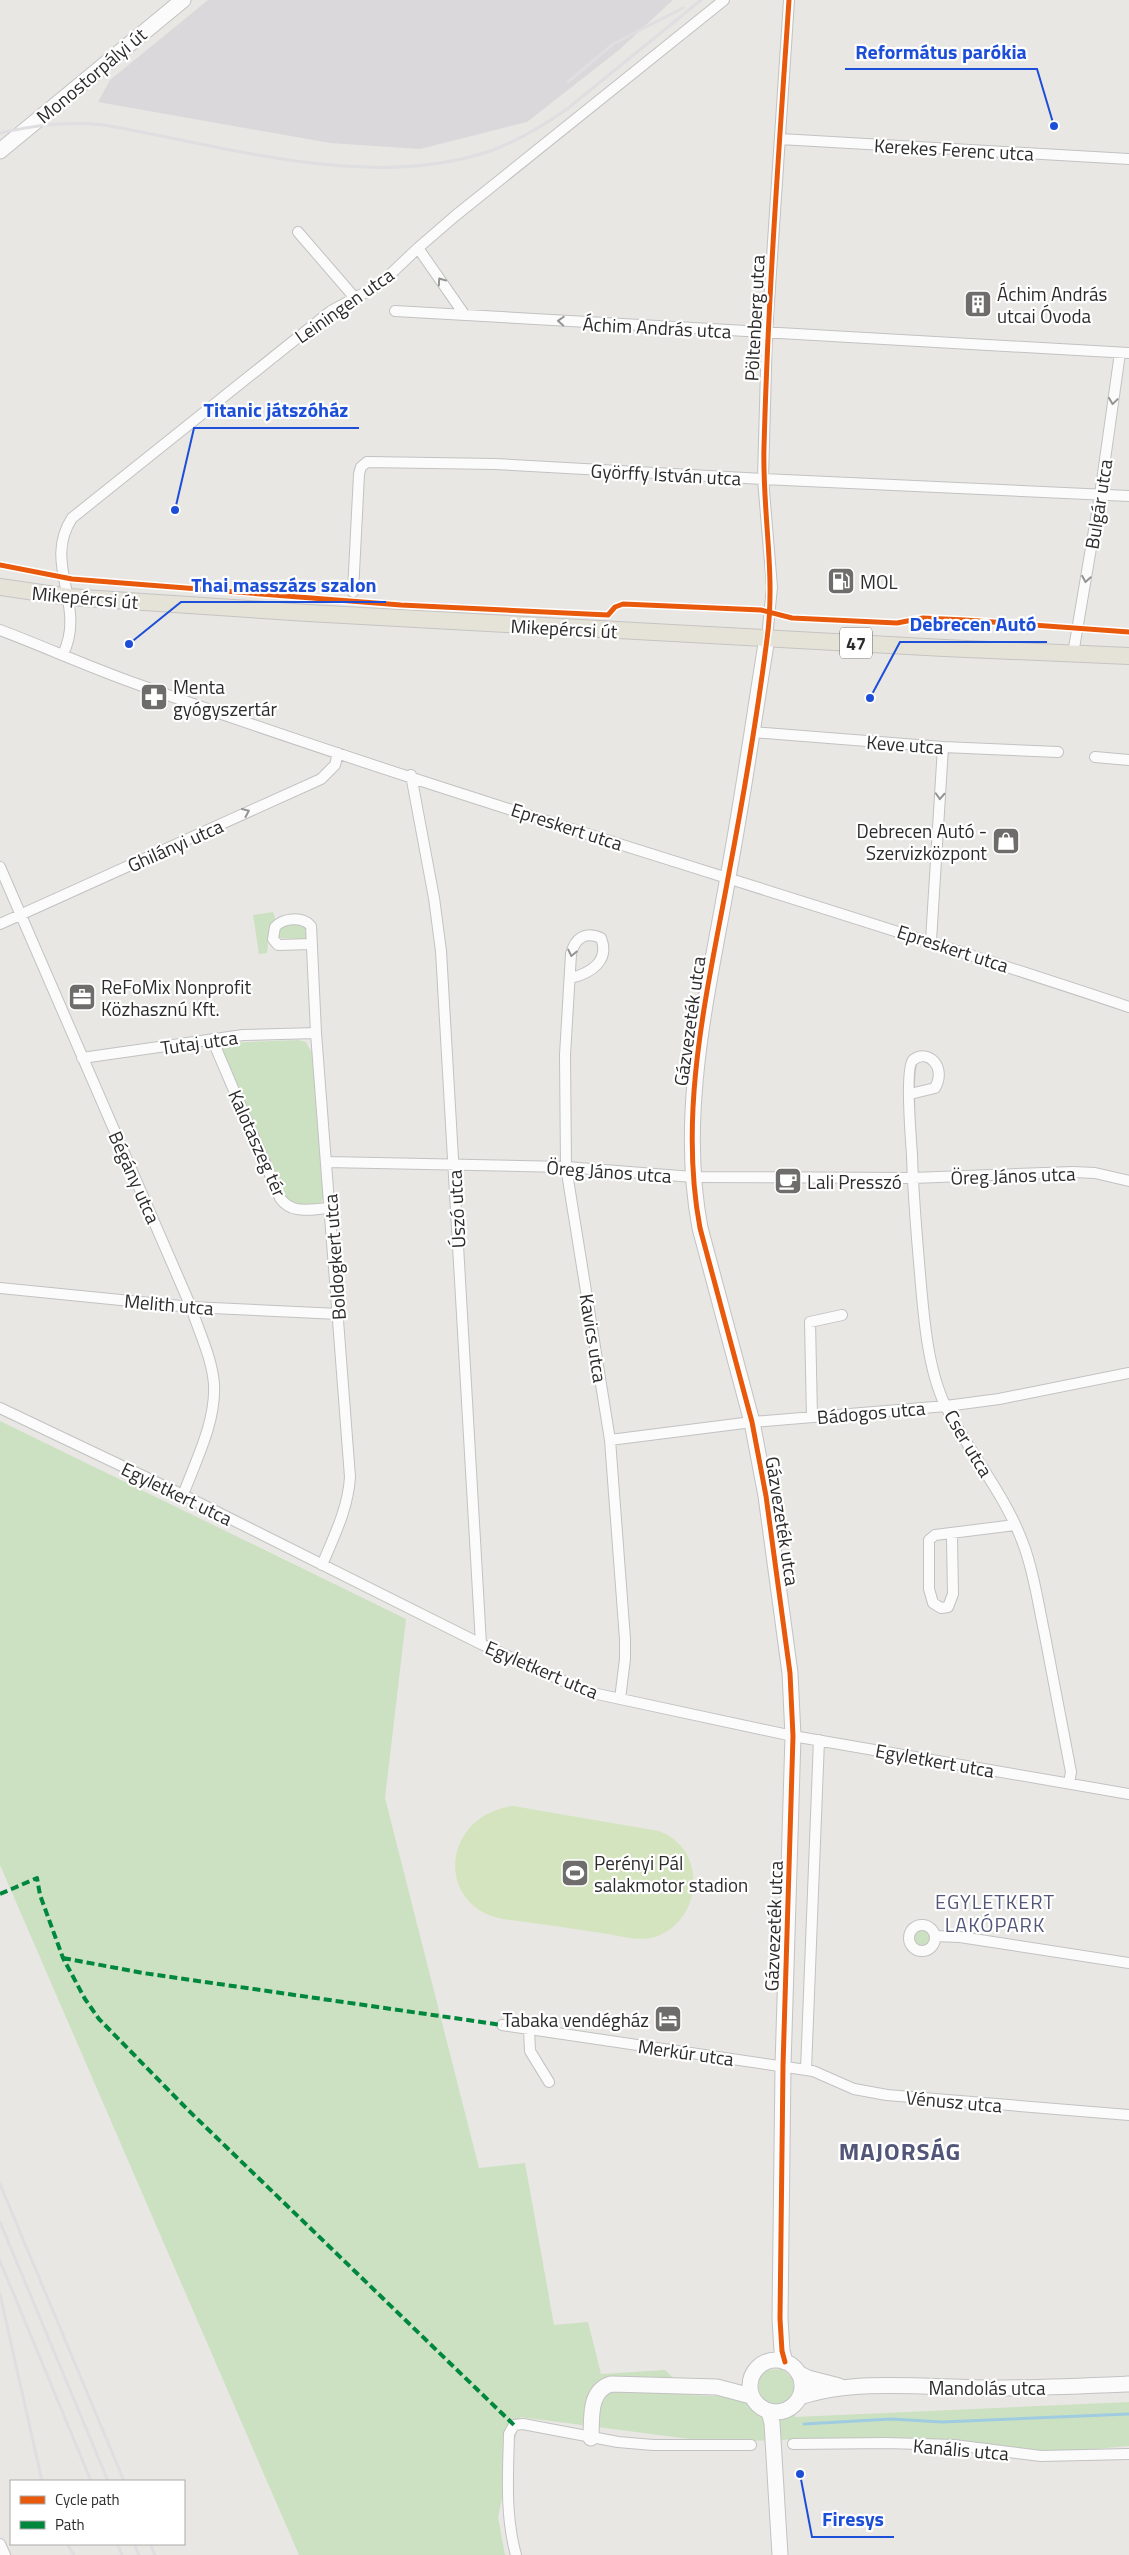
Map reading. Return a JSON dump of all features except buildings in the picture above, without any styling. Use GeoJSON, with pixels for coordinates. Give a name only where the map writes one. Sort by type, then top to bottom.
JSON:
{"type":"FeatureCollection","features":[{"type":"Feature","properties":{"kind":"main road","name":"Mikepércsi út"},"geometry":{"type":"LineString","coordinates":[[0,587],[69,597],[463,623],[1129,656]]}},
{"type":"Feature","properties":{"kind":"street","name":"Monostorpályi út"},"geometry":{"type":"LineString","coordinates":[[0,151],[183,0]]}},
{"type":"Feature","properties":{"kind":"street","name":"Leiningen utca"},"geometry":{"type":"LineString","coordinates":[[69,597],[60,550],[62,536],[72,518],[331,311],[379,286],[418,248],[724,0]]}},
{"type":"Feature","properties":{"kind":"street","name":"Pöltenberg utca"},"geometry":{"type":"LineString","coordinates":[[768,638],[772,587],[763,479],[767,333],[789,0]]}},
{"type":"Feature","properties":{"kind":"street","name":"Kerekes Ferenc utca"},"geometry":{"type":"LineString","coordinates":[[780,139],[1129,159]]}},
{"type":"Feature","properties":{"kind":"street"},"geometry":{"type":"LineString","coordinates":[[298,232],[355,298]]}},
{"type":"Feature","properties":{"kind":"street"},"geometry":{"type":"LineString","coordinates":[[418,248],[464,314]]}},
{"type":"Feature","properties":{"kind":"street","name":"Áchim András utca"},"geometry":{"type":"LineString","coordinates":[[395,311],[1125,353]]}},
{"type":"Feature","properties":{"kind":"street","name":"Bulgár utca"},"geometry":{"type":"LineString","coordinates":[[1073,654],[1125,353]]}},
{"type":"Feature","properties":{"kind":"street","name":"Györffy István utca"},"geometry":{"type":"LineString","coordinates":[[354,592],[359,474],[361,467],[367,462],[495,464],[1129,496]]}},
{"type":"Feature","properties":{"kind":"street"},"geometry":{"type":"LineString","coordinates":[[0,630],[63,654],[69,641],[72,618],[69,597]]}},
{"type":"Feature","properties":{"kind":"street","name":"Gázvezeték utca"},"geometry":{"type":"LineString","coordinates":[[768,638],[728,877],[712,957],[695,1082],[692,1119],[693,1177],[700,1228],[752,1422],[766,1496],[788,1664],[793,1736],[783,2066],[780,2319],[782,2351],[785,2362]]}},
{"type":"Feature","properties":{"kind":"street","name":"Epreskert utca"},"geometry":{"type":"LineString","coordinates":[[63,654],[131,682],[338,753],[931,941],[1129,1007]]}},
{"type":"Feature","properties":{"kind":"street","name":"Keve utca"},"geometry":{"type":"LineString","coordinates":[[752,732],[943,747],[1058,752]]}},
{"type":"Feature","properties":{"kind":"street"},"geometry":{"type":"LineString","coordinates":[[931,941],[943,747]]}},
{"type":"Feature","properties":{"kind":"street","name":"Ghilányi utca"},"geometry":{"type":"LineString","coordinates":[[0,924],[321,779],[335,765],[338,753]]}},
{"type":"Feature","properties":{"kind":"street"},"geometry":{"type":"LineString","coordinates":[[1096,757],[1129,760]]}},
{"type":"Feature","properties":{"kind":"street","name":"Úszó utca"},"geometry":{"type":"LineString","coordinates":[[410,775],[434,898],[441,951],[481,1644]]}},
{"type":"Feature","properties":{"kind":"street","name":"Bégány utca"},"geometry":{"type":"LineString","coordinates":[[0,867],[191,1307],[210,1365],[214,1384],[214,1404],[207,1431],[183,1494]]}},
{"type":"Feature","properties":{"kind":"street","name":"Kavics utca"},"geometry":{"type":"LineString","coordinates":[[571,978],[584,975],[602,960],[605,948],[602,938],[592,934],[583,936],[574,943],[569,967],[571,978],[565,1055],[566,1167],[610,1440],[625,1638],[625,1659],[620,1699]]}},
{"type":"Feature","properties":{"kind":"street","name":"Boldogkert utca"},"geometry":{"type":"LineString","coordinates":[[311,944],[349,1486],[344,1510],[322,1565]]}},
{"type":"Feature","properties":{"kind":"street","name":"Tutaj utca"},"geometry":{"type":"LineString","coordinates":[[82,1058],[212,1039],[281,1033],[316,1033]]}},
{"type":"Feature","properties":{"kind":"street","name":"Kalotaszeg tér"},"geometry":{"type":"LineString","coordinates":[[212,1039],[280,1198],[287,1206],[298,1210],[330,1208]]}},
{"type":"Feature","properties":{"kind":"street","name":"Cser utca"},"geometry":{"type":"LineString","coordinates":[[910,1094],[912,1178],[929,1347],[946,1406],[1015,1525],[1031,1565],[1071,1772],[1069,1783]]}},
{"type":"Feature","properties":{"kind":"street","name":"Öreg János utca"},"geometry":{"type":"LineString","coordinates":[[327,1162],[566,1167],[693,1177],[912,1178],[1073,1172],[1095,1173],[1129,1180]]}},
{"type":"Feature","properties":{"kind":"street","name":"Melith utca"},"geometry":{"type":"LineString","coordinates":[[0,1288],[191,1307],[338,1314]]}},
{"type":"Feature","properties":{"kind":"street"},"geometry":{"type":"LineString","coordinates":[[812,1417],[810,1322],[842,1315]]}},
{"type":"Feature","properties":{"kind":"street","name":"Bádogos utca"},"geometry":{"type":"LineString","coordinates":[[610,1440],[752,1422],[946,1406],[999,1399],[1129,1373]]}},
{"type":"Feature","properties":{"kind":"street","name":"Egyletkert utca"},"geometry":{"type":"LineString","coordinates":[[0,1408],[183,1494],[481,1644],[571,1686],[620,1699],[793,1736],[1129,1794]]}},
{"type":"Feature","properties":{"kind":"street"},"geometry":{"type":"LineString","coordinates":[[952,1539],[953,1594],[948,1607],[941,1608],[932,1603],[929,1589],[929,1540],[936,1535],[1015,1525]]}},
{"type":"Feature","properties":{"kind":"street"},"geometry":{"type":"LineString","coordinates":[[806,2070],[819,1740]]}},
{"type":"Feature","properties":{"kind":"street"},"geometry":{"type":"LineString","coordinates":[[935,1936],[960,1937],[1129,1963]]}},
{"type":"Feature","properties":{"kind":"street","name":"Merkúr utca"},"geometry":{"type":"LineString","coordinates":[[502,2025],[783,2066]]}},
{"type":"Feature","properties":{"kind":"street"},"geometry":{"type":"LineString","coordinates":[[530,2029],[530,2051],[549,2082]]}},
{"type":"Feature","properties":{"kind":"street","name":"Vénusz utca"},"geometry":{"type":"LineString","coordinates":[[783,2066],[806,2070],[854,2089],[887,2095],[1129,2115]]}},
{"type":"Feature","properties":{"kind":"street","name":"Gázvezeték utca"},"geometry":{"type":"LineString","coordinates":[[768,2362],[780,2319]]}},
{"type":"Feature","properties":{"kind":"street"},"geometry":{"type":"LineString","coordinates":[[717,2387],[741,2381],[752,2375],[758,2367],[768,2362],[785,2362],[798,2373],[802,2385],[800,2397],[780,2422],[772,2456]]}},
{"type":"Feature","properties":{"kind":"street","name":"Mandolás utca"},"geometry":{"type":"LineString","coordinates":[[798,2373],[808,2378],[846,2388]]}},
{"type":"Feature","properties":{"kind":"street"},"geometry":{"type":"LineString","coordinates":[[752,2375],[750,2389],[752,2396],[762,2408],[769,2412],[789,2409]]}},
{"type":"Feature","properties":{"kind":"street"},"geometry":{"type":"LineString","coordinates":[[591,2438],[595,2398],[599,2390],[604,2386],[623,2383],[717,2387],[752,2396]]}},
{"type":"Feature","properties":{"kind":"street","name":"Mandolás utca"},"geometry":{"type":"LineString","coordinates":[[800,2397],[814,2392],[846,2388],[994,2388],[1129,2384]]}},
{"type":"Feature","properties":{"kind":"street"},"geometry":{"type":"LineString","coordinates":[[769,2412],[772,2423],[772,2456],[780,2555]]}},
{"type":"Feature","properties":{"kind":"street"},"geometry":{"type":"LineString","coordinates":[[516,2555],[510,2536],[507,2498],[510,2434],[514,2425],[523,2424],[591,2438],[653,2445],[752,2445]]}},
{"type":"Feature","properties":{"kind":"street","name":"Kanális utca"},"geometry":{"type":"LineString","coordinates":[[793,2444],[886,2443],[954,2445],[1041,2456],[1129,2454]]}},
{"type":"Feature","properties":{"kind":"street"},"geometry":{"type":"LineString","coordinates":[[0,2544],[5,2555]]}},
{"type":"Feature","properties":{"kind":"shaded area"},"geometry":{"type":"Polygon","coordinates":[[[208,0],[673,0],[619,50],[527,122],[420,149],[330,143],[98,102],[110,80],[208,0]]]}},
{"type":"Feature","properties":{"kind":"green space"},"geometry":{"type":"Polygon","coordinates":[[[273,912],[276,921],[269,930],[267,953],[259,954],[253,915],[273,912]]]}},
{"type":"Feature","properties":{"kind":"green space"},"geometry":{"type":"Polygon","coordinates":[[[296,924],[306,928],[308,935],[306,939],[279,938],[278,932],[281,927],[296,924]]]}},
{"type":"Feature","properties":{"kind":"green space"},"geometry":{"type":"Polygon","coordinates":[[[298,1040],[306,1042],[313,1055],[325,1195],[320,1204],[293,1206],[283,1196],[220,1046],[226,1043],[298,1040]]]}},
{"type":"Feature","properties":{"kind":"green space"},"geometry":{"type":"Polygon","coordinates":[[[0,1421],[406,1619],[385,1798],[479,2168],[525,2163],[554,2325],[588,2322],[601,2374],[665,2370],[691,2395],[762,2398],[759,2390],[761,2376],[767,2370],[782,2369],[793,2379],[794,2389],[789,2399],[793,2400],[795,2417],[1129,2402],[1129,2446],[1038,2454],[976,2444],[840,2438],[713,2442],[520,2417],[498,2517],[505,2555],[299,2555],[0,1865],[0,1421]]]}},
{"type":"Feature","properties":{"kind":"green space","name":"Perényi Pál salakmotor stadion"},"geometry":{"type":"Polygon","coordinates":[[[513,1806],[659,1831],[666,1834],[678,1842],[690,1860],[692,1867],[694,1885],[689,1905],[684,1914],[670,1929],[661,1934],[651,1938],[639,1939],[502,1919],[480,1910],[465,1897],[457,1879],[455,1861],[460,1842],[472,1825],[489,1813],[513,1806]]]}},
{"type":"Feature","properties":{"kind":"green space"},"geometry":{"type":"Polygon","coordinates":[[[918,1929],[926,1929],[931,1934],[929,1945],[918,1947],[913,1942],[913,1934],[918,1929]]]}},
{"type":"Feature","properties":{"kind":"waterway"},"geometry":{"type":"LineString","coordinates":[[804,2424],[891,2419],[942,2422],[1129,2414]]}},
{"type":"Feature","properties":{"kind":"railway"},"geometry":{"type":"LineString","coordinates":[[0,133],[52,124],[77,123],[104,125],[297,161],[347,166],[396,167],[444,163],[490,151],[520,138],[549,121],[567,109],[701,0]]}},
{"type":"Feature","properties":{"kind":"railway"},"geometry":{"type":"LineString","coordinates":[[568,82],[613,44],[683,8]]}},
{"type":"Feature","properties":{"kind":"railway"},"geometry":{"type":"LineString","coordinates":[[0,2184],[124,2480]]}},
{"type":"Feature","properties":{"kind":"railway"},"geometry":{"type":"LineString","coordinates":[[0,2222],[108,2480]]}},
{"type":"Feature","properties":{"kind":"railway"},"geometry":{"type":"LineString","coordinates":[[0,2261],[91,2480]]}},
{"type":"Feature","properties":{"kind":"railway"},"geometry":{"type":"LineString","coordinates":[[0,2294],[42,2480]]}},
{"type":"Feature","properties":{"kind":"railway"},"geometry":{"type":"LineString","coordinates":[[68,2545],[74,2555]]}},
{"type":"Feature","properties":{"kind":"railway"},"geometry":{"type":"LineString","coordinates":[[117,2545],[122,2555]]}},
{"type":"Feature","properties":{"kind":"railway"},"geometry":{"type":"LineString","coordinates":[[134,2545],[139,2555]]}},
{"type":"Feature","properties":{"kind":"railway"},"geometry":{"type":"LineString","coordinates":[[150,2545],[155,2555]]}},
{"type":"Feature","properties":{"kind":"marked path"},"geometry":{"type":"LineString","coordinates":[[0,1894],[37,1878],[40,1895],[63,1958],[85,1999],[99,2019],[188,2110],[514,2425]]}},
{"type":"Feature","properties":{"kind":"marked path"},"geometry":{"type":"LineString","coordinates":[[63,1958],[143,1973],[502,2025]]}},
{"type":"Feature","properties":{"kind":"cycle path"},"geometry":{"type":"LineString","coordinates":[[785,2362],[782,2351],[780,2319],[783,2066],[793,1736],[790,1673],[766,1496],[752,1422],[700,1228],[694,1184],[692,1140],[694,1096],[704,1008],[739,818],[767,639],[770,591],[764,447],[771,279],[789,0]]}},
{"type":"Feature","properties":{"kind":"cycle path"},"geometry":{"type":"LineString","coordinates":[[0,565],[72,579],[401,605],[608,615],[615,607],[623,604],[761,610],[792,618],[897,623],[923,618],[1129,632]]}},
{"type":"Feature","properties":{"kind":"place","name":"Református parókia"},"geometry":{"type":"Point","coordinates":[1054,126]}},
{"type":"Feature","properties":{"kind":"place","name":"Áchim András utcai Óvoda"},"geometry":{"type":"Point","coordinates":[978,304]}},
{"type":"Feature","properties":{"kind":"place","name":"Titanic játszóház"},"geometry":{"type":"Point","coordinates":[175,510]}},
{"type":"Feature","properties":{"kind":"place","name":"MOL"},"geometry":{"type":"Point","coordinates":[841,581]}},
{"type":"Feature","properties":{"kind":"place","name":"Thai masszázs szalon"},"geometry":{"type":"Point","coordinates":[129,644]}},
{"type":"Feature","properties":{"kind":"place","name":"Menta gyógyszertár"},"geometry":{"type":"Point","coordinates":[154,697]}},
{"type":"Feature","properties":{"kind":"place","name":"Debrecen Autó"},"geometry":{"type":"Point","coordinates":[870,698]}},
{"type":"Feature","properties":{"kind":"place","name":"Debrecen Autó - Szervizközpont"},"geometry":{"type":"Point","coordinates":[1006,841]}},
{"type":"Feature","properties":{"kind":"place","name":"ReFoMix Nonprofit Közhasznú Kft."},"geometry":{"type":"Point","coordinates":[82,997]}},
{"type":"Feature","properties":{"kind":"place","name":"Lali Presszó"},"geometry":{"type":"Point","coordinates":[788,1181]}},
{"type":"Feature","properties":{"kind":"place","name":"Perényi Pál salakmotor stadion"},"geometry":{"type":"Point","coordinates":[575,1873]}},
{"type":"Feature","properties":{"kind":"place","name":"Tabaka vendégház"},"geometry":{"type":"Point","coordinates":[668,2019]}},
{"type":"Feature","properties":{"kind":"place","name":"Firesys"},"geometry":{"type":"Point","coordinates":[800,2474]}},
{"type":"Feature","properties":{"kind":"district","name":"EGYLETKERT LAKÓPARK"},"geometry":{"type":"Point","coordinates":[995,1912]}},
{"type":"Feature","properties":{"kind":"district","name":"MAJORSÁG"},"geometry":{"type":"Point","coordinates":[900,2151]}}]}
